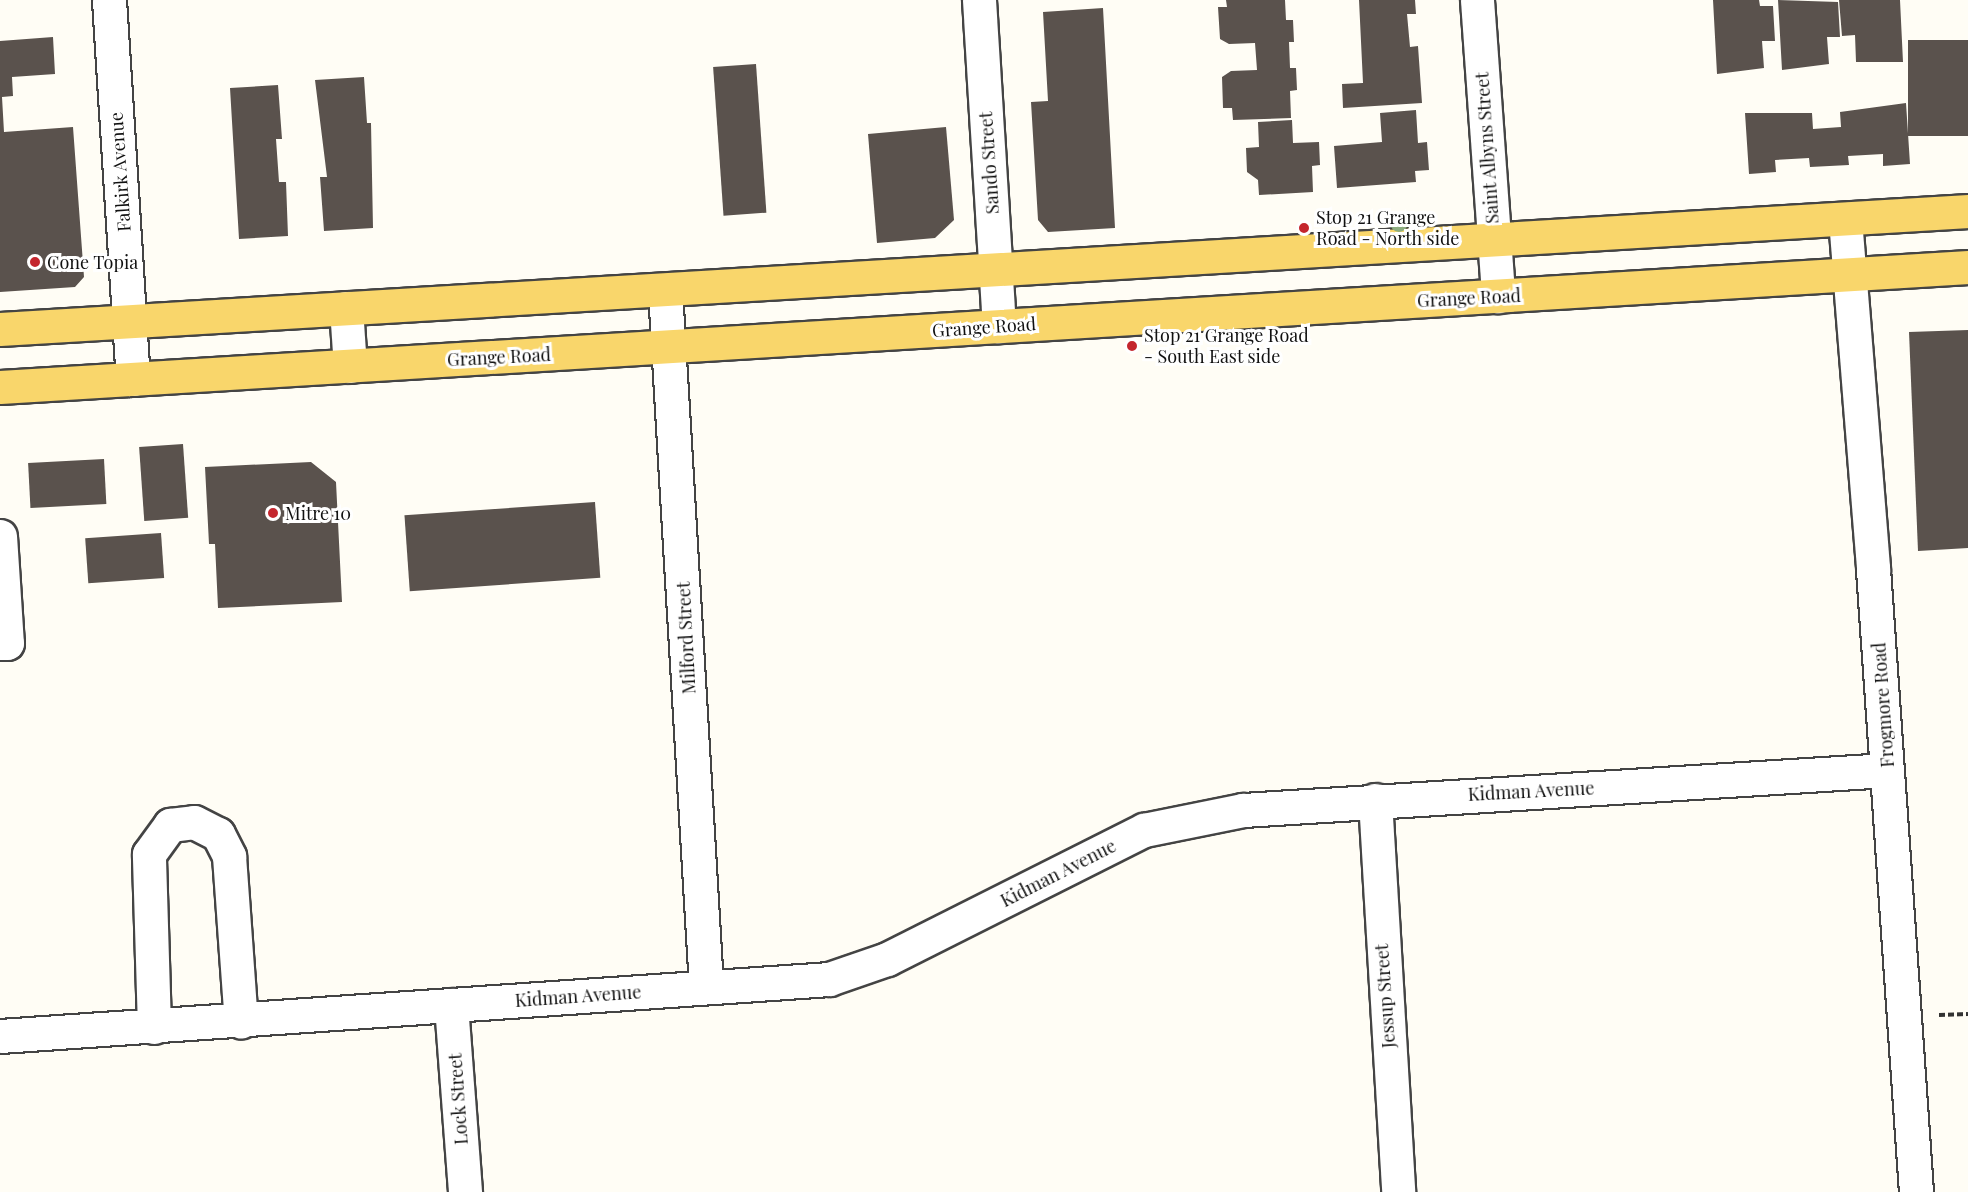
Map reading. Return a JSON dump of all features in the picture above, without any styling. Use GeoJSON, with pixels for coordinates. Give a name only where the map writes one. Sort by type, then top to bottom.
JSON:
{"type":"FeatureCollection","features":[{"type":"Feature","properties":{"kind":"main road"},"geometry":{"type":"LineString","coordinates":[[0,329],[1968,211]]}},
{"type":"Feature","properties":{"kind":"main road","name":"Grange Road"},"geometry":{"type":"LineString","coordinates":[[0,387],[1968,267]]}},
{"type":"Feature","properties":{"kind":"street","name":"Falkirk Avenue"},"geometry":{"type":"LineString","coordinates":[[109,0],[133,379]]}},
{"type":"Feature","properties":{"kind":"street","name":"Sando Street"},"geometry":{"type":"LineString","coordinates":[[979,0],[999,326]]}},
{"type":"Feature","properties":{"kind":"street","name":"Saint Albyns Street"},"geometry":{"type":"LineString","coordinates":[[1477,0],[1498,296]]}},
{"type":"Feature","properties":{"kind":"street","name":"Frogmore Road"},"geometry":{"type":"LineString","coordinates":[[1845,219],[1851,274],[1916,1192]]}},
{"type":"Feature","properties":{"kind":"street","name":"Milford Street"},"geometry":{"type":"LineString","coordinates":[[665,290],[706,987]]}},
{"type":"Feature","properties":{"kind":"street"},"geometry":{"type":"LineString","coordinates":[[346,308],[350,366]]}},
{"type":"Feature","properties":{"kind":"street"},"geometry":{"type":"LineString","coordinates":[[0,536],[7,642],[0,643]]}},
{"type":"Feature","properties":{"kind":"street","name":"Kidman Avenue"},"geometry":{"type":"LineString","coordinates":[[0,1036],[241,1022],[829,979],[887,959],[1144,830],[1243,810],[1887,770]]}},
{"type":"Feature","properties":{"kind":"street","name":"Jessup Street"},"geometry":{"type":"LineString","coordinates":[[1375,800],[1398,1192]]}},
{"type":"Feature","properties":{"kind":"street"},"geometry":{"type":"LineString","coordinates":[[154,1026],[149,854],[170,825],[194,822],[218,834],[229,856],[241,1022]]}},
{"type":"Feature","properties":{"kind":"street","name":"Lock Street"},"geometry":{"type":"LineString","coordinates":[[452,1005],[465,1192]]}},
{"type":"Feature","properties":{"kind":"building"},"geometry":{"type":"Polygon","coordinates":[[[1226,0],[1285,0],[1286,20],[1293,20],[1294,42],[1289,42],[1290,68],[1296,68],[1297,90],[1290,91],[1291,118],[1233,120],[1232,108],[1223,108],[1222,77],[1231,71],[1257,70],[1255,43],[1229,44],[1220,39],[1218,7],[1227,7],[1226,0]]]}},
{"type":"Feature","properties":{"kind":"building"},"geometry":{"type":"Polygon","coordinates":[[[1359,0],[1415,0],[1416,14],[1407,14],[1410,47],[1418,46],[1422,103],[1343,108],[1342,84],[1363,83],[1359,0]]]}},
{"type":"Feature","properties":{"kind":"building"},"geometry":{"type":"Polygon","coordinates":[[[1713,0],[1759,0],[1760,6],[1773,6],[1775,41],[1762,41],[1764,68],[1717,74],[1713,0]]]}},
{"type":"Feature","properties":{"kind":"building"},"geometry":{"type":"Polygon","coordinates":[[[1778,0],[1838,2],[1840,37],[1827,37],[1829,64],[1782,70],[1778,0]]]}},
{"type":"Feature","properties":{"kind":"building"},"geometry":{"type":"Polygon","coordinates":[[[1839,0],[1900,0],[1903,62],[1856,62],[1855,35],[1842,36],[1839,0]]]}},
{"type":"Feature","properties":{"kind":"building"},"geometry":{"type":"Polygon","coordinates":[[[1103,8],[1115,228],[1048,232],[1038,220],[1031,102],[1048,101],[1043,12],[1103,8]]]}},
{"type":"Feature","properties":{"kind":"building"},"geometry":{"type":"Polygon","coordinates":[[[53,37],[55,74],[12,77],[13,96],[2,97],[4,132],[73,127],[84,277],[75,287],[0,292],[0,41],[53,37]]]}},
{"type":"Feature","properties":{"kind":"building"},"geometry":{"type":"Polygon","coordinates":[[[1908,40],[1968,40],[1968,136],[1908,136],[1908,40]]]}},
{"type":"Feature","properties":{"kind":"building"},"geometry":{"type":"Polygon","coordinates":[[[756,64],[766,213],[723,216],[713,67],[756,64]]]}},
{"type":"Feature","properties":{"kind":"building"},"geometry":{"type":"Polygon","coordinates":[[[364,77],[367,123],[371,123],[373,228],[324,231],[320,177],[327,177],[315,80],[364,77]]]}},
{"type":"Feature","properties":{"kind":"building"},"geometry":{"type":"Polygon","coordinates":[[[278,85],[282,139],[276,139],[279,182],[286,182],[288,236],[239,239],[230,88],[278,85]]]}},
{"type":"Feature","properties":{"kind":"building"},"geometry":{"type":"Polygon","coordinates":[[[1906,103],[1910,164],[1883,166],[1883,154],[1848,156],[1849,165],[1810,167],[1809,158],[1775,160],[1776,172],[1749,174],[1745,113],[1812,113],[1813,129],[1841,127],[1840,112],[1906,103]]]}},
{"type":"Feature","properties":{"kind":"building"},"geometry":{"type":"Polygon","coordinates":[[[1416,110],[1418,143],[1427,142],[1429,170],[1415,171],[1416,182],[1337,188],[1334,146],[1382,142],[1380,113],[1416,110]]]}},
{"type":"Feature","properties":{"kind":"building"},"geometry":{"type":"Polygon","coordinates":[[[1292,120],[1293,143],[1319,142],[1320,165],[1312,166],[1313,192],[1259,195],[1258,180],[1247,172],[1246,148],[1259,147],[1258,122],[1292,120]]]}},
{"type":"Feature","properties":{"kind":"building"},"geometry":{"type":"Polygon","coordinates":[[[946,127],[954,220],[935,238],[877,243],[868,134],[946,127]]]}},
{"type":"Feature","properties":{"kind":"building"},"geometry":{"type":"Polygon","coordinates":[[[1968,330],[1968,548],[1918,551],[1909,332],[1968,330]]]}},
{"type":"Feature","properties":{"kind":"building"},"geometry":{"type":"Polygon","coordinates":[[[183,444],[188,518],[144,521],[139,447],[183,444]]]}},
{"type":"Feature","properties":{"kind":"building"},"geometry":{"type":"Polygon","coordinates":[[[104,459],[106,504],[30,508],[28,463],[104,459]]]}},
{"type":"Feature","properties":{"kind":"building","name":"Mitre 10"},"geometry":{"type":"Polygon","coordinates":[[[311,462],[336,482],[342,602],[218,608],[215,544],[209,544],[205,467],[311,462]]]}},
{"type":"Feature","properties":{"kind":"building"},"geometry":{"type":"Polygon","coordinates":[[[595,502],[600,578],[410,591],[404,515],[595,502]]]}},
{"type":"Feature","properties":{"kind":"building"},"geometry":{"type":"Polygon","coordinates":[[[161,533],[164,578],[88,583],[85,538],[161,533]]]}},
{"type":"Feature","properties":{"kind":"place","name":"Stop 21 Grange Road - North side"},"geometry":{"type":"Point","coordinates":[1304,228]}},
{"type":"Feature","properties":{"kind":"place","name":"Cone Topia"},"geometry":{"type":"Point","coordinates":[35,262]}},
{"type":"Feature","properties":{"kind":"place","name":"Stop 21 Grange Road - South East side"},"geometry":{"type":"Point","coordinates":[1132,346]}},
{"type":"Feature","properties":{"kind":"place","name":"Mitre 10"},"geometry":{"type":"Point","coordinates":[273,513]}}]}
